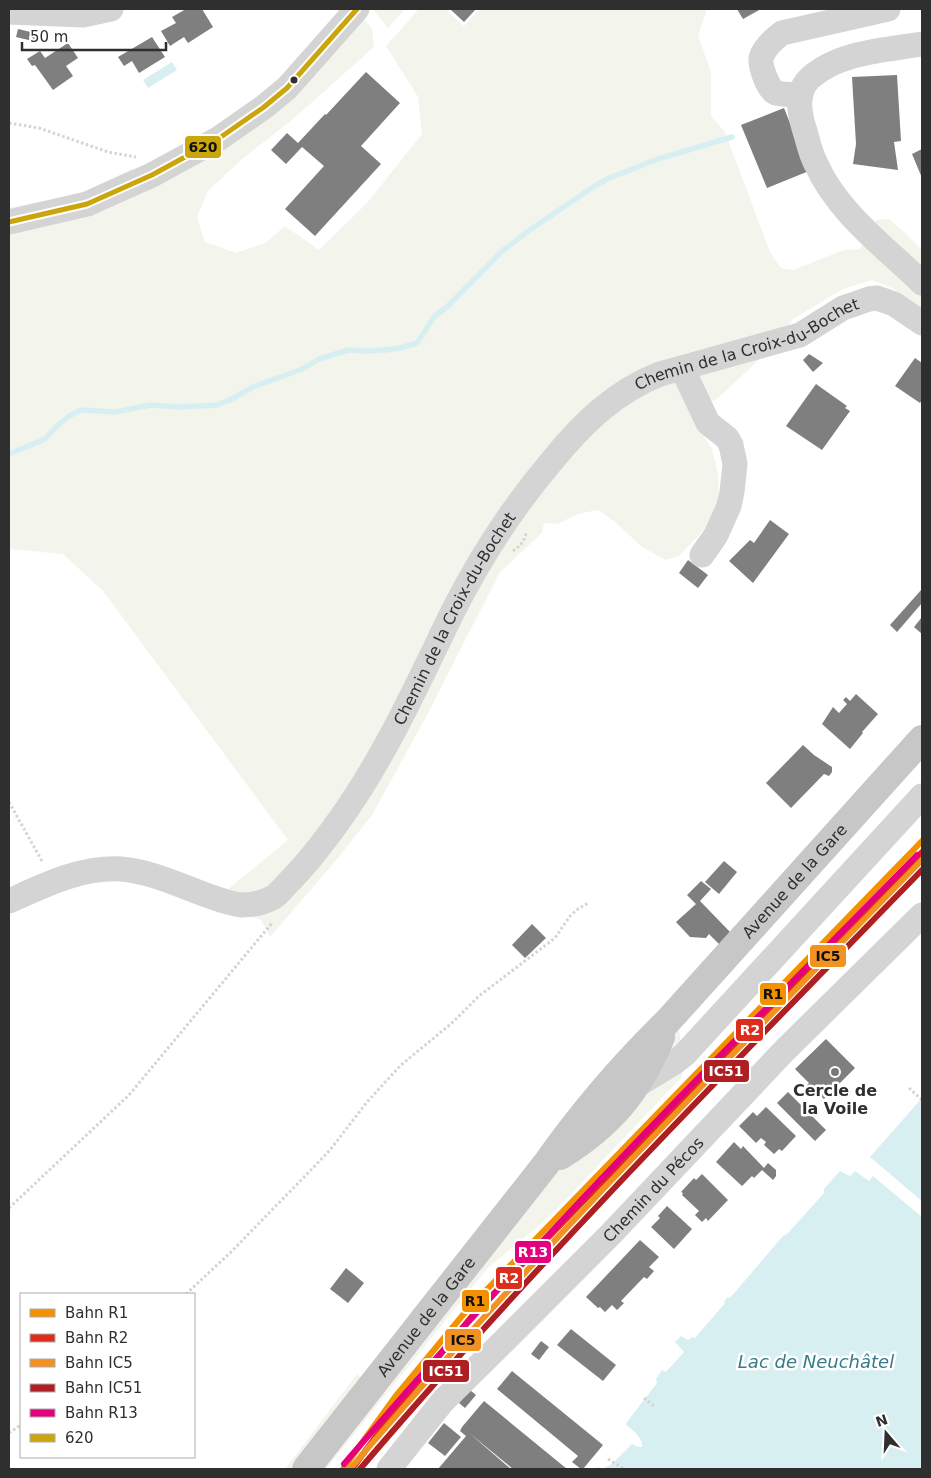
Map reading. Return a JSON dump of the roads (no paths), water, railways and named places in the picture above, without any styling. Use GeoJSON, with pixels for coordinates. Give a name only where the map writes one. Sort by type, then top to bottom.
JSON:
{"type":"FeatureCollection","features":[{"type":"Feature","properties":{"kind":"main road","name":"Avenue de la Gare"},"geometry":{"type":"LineString","coordinates":[[306,1469],[546,1164],[594,1133],[609,1119],[623,1090],[653,1057],[667,1022],[922,739]]}},
{"type":"Feature","properties":{"kind":"street"},"geometry":{"type":"LineString","coordinates":[[9,12],[83,15],[111,9]]}},
{"type":"Feature","properties":{"kind":"street"},"geometry":{"type":"LineString","coordinates":[[9,222],[87,204],[162,170],[218,139],[264,107],[287,88],[357,9]]}},
{"type":"Feature","properties":{"kind":"street"},"geometry":{"type":"LineString","coordinates":[[800,95],[775,93],[768,86],[761,62],[762,56],[772,42],[782,33],[888,9]]}},
{"type":"Feature","properties":{"kind":"street"},"geometry":{"type":"LineString","coordinates":[[922,44],[854,57],[827,66],[809,79],[800,95],[801,118],[810,151],[826,182],[850,215],[922,283]]}},
{"type":"Feature","properties":{"kind":"street","name":"Chemin de la Croix-du-Bochet"},"geometry":{"type":"LineString","coordinates":[[9,901],[52,882],[88,870],[120,869],[149,875],[243,905],[259,903],[275,896],[295,876],[325,840],[358,793],[416,688],[454,609],[514,508],[566,443],[610,402],[624,391],[645,380],[800,335],[843,308],[870,299],[877,298],[894,304],[922,323]]}},
{"type":"Feature","properties":{"kind":"street"},"geometry":{"type":"LineString","coordinates":[[682,368],[708,423],[727,438],[731,445],[735,464],[729,506],[716,535],[702,555]]}},
{"type":"Feature","properties":{"kind":"street"},"geometry":{"type":"LineString","coordinates":[[623,1090],[675,1062],[685,1054],[922,796]]}},
{"type":"Feature","properties":{"kind":"street","name":"Chemin du Pécos"},"geometry":{"type":"LineString","coordinates":[[389,1469],[442,1401],[615,1229],[785,1050],[922,915]]}},
{"type":"Feature","properties":{"kind":"water"},"geometry":{"type":"Polygon","coordinates":[[[172,62],[177,70],[148,88],[143,80],[172,62]]]}},
{"type":"Feature","properties":{"kind":"water"},"geometry":{"type":"Polygon","coordinates":[[[922,1098],[922,1201],[870,1157],[922,1098]]]}},
{"type":"Feature","properties":{"kind":"water","name":"Lac de Neuchâtel"},"geometry":{"type":"Polygon","coordinates":[[[840,1171],[850,1176],[855,1171],[869,1181],[873,1176],[922,1217],[922,1469],[602,1469],[612,1464],[632,1444],[642,1447],[639,1437],[626,1425],[657,1383],[656,1379],[662,1370],[666,1372],[684,1352],[675,1342],[681,1336],[688,1340],[692,1337],[695,1338],[725,1303],[724,1301],[728,1297],[730,1298],[782,1237],[788,1233],[824,1193],[824,1189],[840,1171]]]}},
{"type":"Feature","properties":{"kind":"waterway"},"geometry":{"type":"LineString","coordinates":[[9,454],[45,439],[69,416],[81,410],[115,412],[151,405],[181,407],[217,405],[253,387],[302,369],[319,359],[348,350],[385,350],[417,343],[434,317],[449,305],[501,252],[593,187],[609,178],[658,159],[732,137]]}},
{"type":"Feature","properties":{"kind":"rail line","name":"R1"},"geometry":{"type":"LineString","coordinates":[[343,1469],[395,1397],[467,1310],[922,841]]}},
{"type":"Feature","properties":{"kind":"rail line","name":"R2"},"geometry":{"type":"LineString","coordinates":[[352,1469],[401,1402],[473,1315],[922,852]]}},
{"type":"Feature","properties":{"kind":"rail line","name":"R13"},"geometry":{"type":"LineString","coordinates":[[344,1464],[465,1326],[589,1192],[917,855]]}},
{"type":"Feature","properties":{"kind":"rail line","name":"IC5"},"geometry":{"type":"LineString","coordinates":[[350,1469],[560,1235],[703,1084],[922,860]]}},
{"type":"Feature","properties":{"kind":"rail line","name":"IC51"},"geometry":{"type":"LineString","coordinates":[[360,1469],[496,1315],[636,1165],[922,870]]}},
{"type":"Feature","properties":{"kind":"place","name":"Cercle de la Voile"},"geometry":{"type":"Point","coordinates":[835,1072]}}]}
